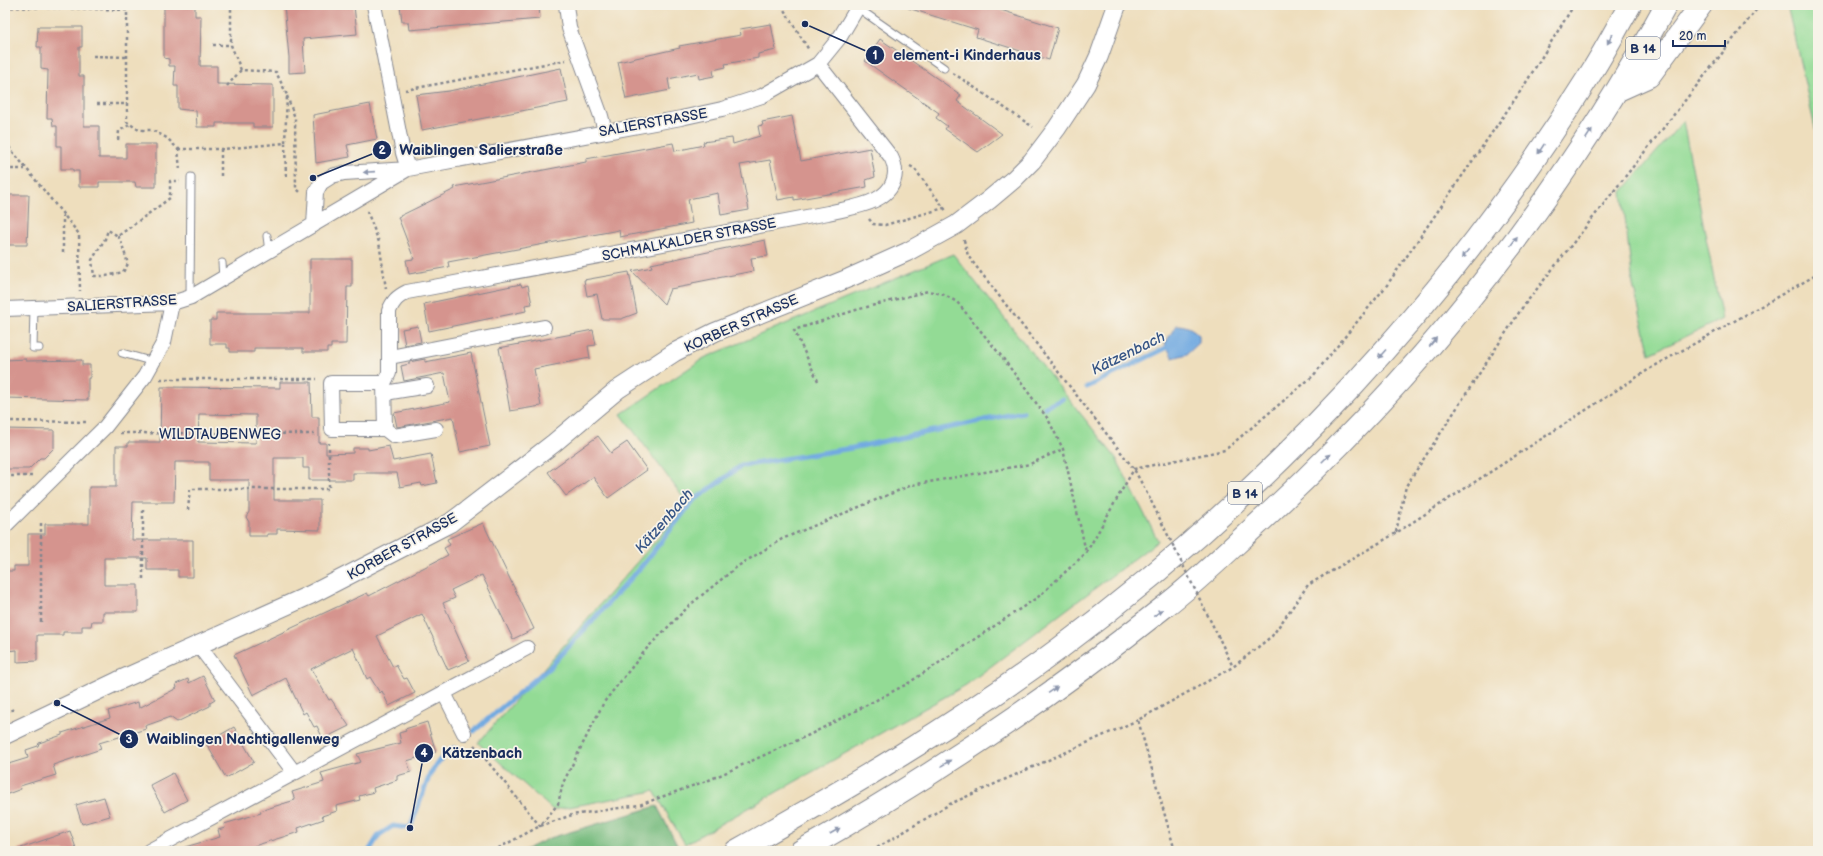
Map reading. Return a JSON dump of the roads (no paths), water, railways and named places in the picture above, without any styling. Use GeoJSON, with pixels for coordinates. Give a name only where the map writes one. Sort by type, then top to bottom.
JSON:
{"type":"FeatureCollection","features":[{"type":"Feature","properties":{"kind":"highway","name":"B 14"},"geometry":{"type":"LineString","coordinates":[[736,851],[878,769],[957,719],[1059,649],[1145,582],[1215,521],[1281,460],[1342,398],[1395,339],[1466,253],[1540,152],[1591,74],[1630,5]]}},
{"type":"Feature","properties":{"kind":"highway","name":"B 14"},"geometry":{"type":"LineString","coordinates":[[801,851],[885,802],[966,750],[1073,677],[1167,606],[1299,486],[1366,418],[1420,358],[1493,270],[1561,178],[1618,90],[1666,5]]}},
{"type":"Feature","properties":{"kind":"highway"},"geometry":{"type":"LineString","coordinates":[[1618,90],[1649,76],[1701,5]]}},
{"type":"Feature","properties":{"kind":"street"},"geometry":{"type":"LineString","coordinates":[[374,5],[403,153],[408,169]]}},
{"type":"Feature","properties":{"kind":"street"},"geometry":{"type":"LineString","coordinates":[[566,5],[569,28],[602,116],[605,131]]}},
{"type":"Feature","properties":{"kind":"street","name":"KORBER STRASSE"},"geometry":{"type":"LineString","coordinates":[[5,735],[324,588],[450,523],[554,443],[617,390],[675,352],[715,332],[850,278],[906,252],[956,225],[1014,179],[1032,161],[1057,128],[1086,84],[1099,56],[1117,5]]}},
{"type":"Feature","properties":{"kind":"street","name":"SALIERSTRASSE"},"geometry":{"type":"LineString","coordinates":[[314,225],[316,192],[326,179],[344,173],[408,169],[722,109],[762,96],[818,64],[840,38],[859,7]]}},
{"type":"Feature","properties":{"kind":"street","name":"SCHMALKALDER STRASSE"},"geometry":{"type":"LineString","coordinates":[[390,357],[389,311],[393,302],[399,296],[407,292],[648,248],[864,205],[885,194],[891,186],[895,172],[891,157],[818,64]]}},
{"type":"Feature","properties":{"kind":"street","name":"SALIERSTRASSE"},"geometry":{"type":"LineString","coordinates":[[5,308],[172,303],[190,297],[408,169]]}},
{"type":"Feature","properties":{"kind":"street"},"geometry":{"type":"LineString","coordinates":[[5,526],[106,427],[145,376],[164,342],[172,303]]}},
{"type":"Feature","properties":{"kind":"street"},"geometry":{"type":"LineString","coordinates":[[386,429],[384,388],[389,372],[390,357],[544,327]]}},
{"type":"Feature","properties":{"kind":"street"},"geometry":{"type":"LineString","coordinates":[[427,386],[384,388],[331,383],[331,432],[386,429],[394,436],[436,428]]}},
{"type":"Feature","properties":{"kind":"street"},"geometry":{"type":"LineString","coordinates":[[199,646],[294,772]]}},
{"type":"Feature","properties":{"kind":"street"},"geometry":{"type":"LineString","coordinates":[[149,851],[527,648]]}},
{"type":"Feature","properties":{"kind":"street"},"geometry":{"type":"LineString","coordinates":[[444,693],[464,733]]}},
{"type":"Feature","properties":{"kind":"lane"},"geometry":{"type":"LineString","coordinates":[[859,7],[944,68]]}},
{"type":"Feature","properties":{"kind":"lane"},"geometry":{"type":"LineString","coordinates":[[190,297],[191,177]]}},
{"type":"Feature","properties":{"kind":"lane"},"geometry":{"type":"LineString","coordinates":[[268,236],[269,252]]}},
{"type":"Feature","properties":{"kind":"lane"},"geometry":{"type":"LineString","coordinates":[[222,263],[223,278]]}},
{"type":"Feature","properties":{"kind":"lane"},"geometry":{"type":"LineString","coordinates":[[34,308],[34,348],[39,348]]}},
{"type":"Feature","properties":{"kind":"lane"},"geometry":{"type":"LineString","coordinates":[[122,353],[154,362]]}},
{"type":"Feature","properties":{"kind":"water"},"geometry":{"type":"Polygon","coordinates":[[[1176,325],[1186,326],[1194,330],[1199,335],[1199,343],[1187,354],[1173,358],[1165,344],[1176,325]]]}},
{"type":"Feature","properties":{"kind":"waterway","name":"Kätzenbach"},"geometry":{"type":"LineString","coordinates":[[1087,387],[1172,345]]}},
{"type":"Feature","properties":{"kind":"waterway","name":"Kätzenbach"},"geometry":{"type":"LineString","coordinates":[[1045,407],[1063,399]]}},
{"type":"Feature","properties":{"kind":"waterway","name":"Kätzenbach"},"geometry":{"type":"LineString","coordinates":[[474,731],[551,666],[641,567],[693,501],[741,466],[852,448],[1023,412]]}},
{"type":"Feature","properties":{"kind":"waterway","name":"Kätzenbach"},"geometry":{"type":"LineString","coordinates":[[369,851],[379,835],[393,826],[410,828],[430,774],[439,761],[454,748]]}},
{"type":"Feature","properties":{"kind":"place","name":"element-i Kinderhaus"},"geometry":{"type":"Point","coordinates":[805,24]}},
{"type":"Feature","properties":{"kind":"place","name":"Waiblingen Salierstraße"},"geometry":{"type":"Point","coordinates":[313,178]}},
{"type":"Feature","properties":{"kind":"place","name":"Waiblingen Nachtigallenweg"},"geometry":{"type":"Point","coordinates":[57,703]}},
{"type":"Feature","properties":{"kind":"place","name":"Kätzenbach"},"geometry":{"type":"Point","coordinates":[410,828]}}]}
